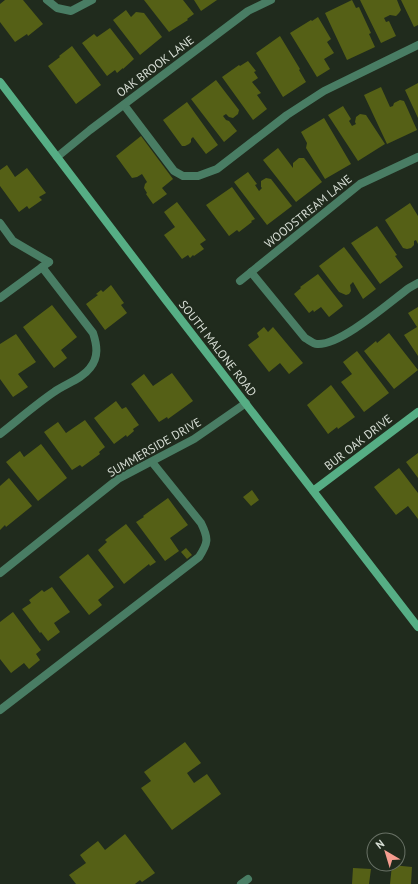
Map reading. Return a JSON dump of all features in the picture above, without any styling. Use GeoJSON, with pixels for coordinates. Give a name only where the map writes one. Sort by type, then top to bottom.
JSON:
{"type":"FeatureCollection","features":[{"type":"Feature","properties":{"kind":"street"},"geometry":{"type":"LineString","coordinates":[[47,0],[57,8],[71,11],[92,0]]}},
{"type":"Feature","properties":{"kind":"street","name":"OAK BROOK LANE"},"geometry":{"type":"LineString","coordinates":[[57,157],[248,11],[271,0]]}},
{"type":"Feature","properties":{"kind":"street"},"geometry":{"type":"LineString","coordinates":[[124,105],[174,171],[183,176],[198,176],[217,169],[287,115],[324,91],[418,45]]}},
{"type":"Feature","properties":{"kind":"street","name":"SOUTH MALONE ROAD"},"geometry":{"type":"LineString","coordinates":[[0,82],[418,627]]}},
{"type":"Feature","properties":{"kind":"street","name":"WOODSTREAM LANE"},"geometry":{"type":"LineString","coordinates":[[240,281],[360,184],[418,157]]}},
{"type":"Feature","properties":{"kind":"street"},"geometry":{"type":"LineString","coordinates":[[0,224],[13,241],[45,264],[93,333],[97,351],[95,360],[84,374],[54,392],[0,434]]}},
{"type":"Feature","properties":{"kind":"street"},"geometry":{"type":"LineString","coordinates":[[0,298],[45,264]]}},
{"type":"Feature","properties":{"kind":"street"},"geometry":{"type":"LineString","coordinates":[[251,272],[305,338],[316,344],[330,342],[346,336],[409,288],[418,283]]}},
{"type":"Feature","properties":{"kind":"street","name":"SUMMERSIDE DRIVE"},"geometry":{"type":"LineString","coordinates":[[0,573],[118,479],[194,439],[246,403]]}},
{"type":"Feature","properties":{"kind":"street","name":"BUR OAK DRIVE"},"geometry":{"type":"LineString","coordinates":[[313,491],[418,412]]}},
{"type":"Feature","properties":{"kind":"street"},"geometry":{"type":"LineString","coordinates":[[0,710],[199,557],[207,544],[206,533],[201,523],[152,462]]}},
{"type":"Feature","properties":{"kind":"building"},"geometry":{"type":"Polygon","coordinates":[[[5,0],[23,0],[43,24],[28,36],[27,34],[15,42],[0,22],[0,4],[5,0]]]}},
{"type":"Feature","properties":{"kind":"building"},"geometry":{"type":"Polygon","coordinates":[[[144,0],[183,0],[194,14],[187,19],[188,20],[169,32],[144,0]]]}},
{"type":"Feature","properties":{"kind":"building"},"geometry":{"type":"Polygon","coordinates":[[[194,0],[217,0],[201,11],[194,0]]]}},
{"type":"Feature","properties":{"kind":"building"},"geometry":{"type":"Polygon","coordinates":[[[352,0],[356,8],[359,7],[371,33],[369,34],[375,47],[347,60],[325,13],[352,0]]]}},
{"type":"Feature","properties":{"kind":"building"},"geometry":{"type":"Polygon","coordinates":[[[360,0],[397,0],[401,10],[399,13],[396,16],[390,15],[384,18],[386,22],[389,21],[396,36],[381,43],[360,0]]]}},
{"type":"Feature","properties":{"kind":"building"},"geometry":{"type":"Polygon","coordinates":[[[401,0],[418,0],[418,25],[414,27],[401,0]]]}},
{"type":"Feature","properties":{"kind":"building"},"geometry":{"type":"Polygon","coordinates":[[[126,10],[131,17],[136,12],[144,13],[162,37],[140,55],[113,20],[126,10]]]}},
{"type":"Feature","properties":{"kind":"building"},"geometry":{"type":"Polygon","coordinates":[[[318,17],[331,39],[327,42],[334,53],[324,59],[330,69],[317,77],[290,33],[318,17]]]}},
{"type":"Feature","properties":{"kind":"building"},"geometry":{"type":"Polygon","coordinates":[[[110,28],[134,59],[117,73],[115,70],[107,76],[82,43],[94,34],[97,37],[110,28]]]}},
{"type":"Feature","properties":{"kind":"building"},"geometry":{"type":"Polygon","coordinates":[[[280,36],[306,82],[283,97],[256,53],[280,36]]]}},
{"type":"Feature","properties":{"kind":"building"},"geometry":{"type":"Polygon","coordinates":[[[72,46],[101,85],[76,104],[48,66],[72,46]]]}},
{"type":"Feature","properties":{"kind":"building"},"geometry":{"type":"Polygon","coordinates":[[[248,61],[256,71],[254,72],[258,78],[252,82],[261,93],[257,95],[267,109],[253,120],[222,77],[239,65],[240,66],[248,61]]]}},
{"type":"Feature","properties":{"kind":"building"},"geometry":{"type":"Polygon","coordinates":[[[216,80],[239,110],[238,114],[233,118],[226,114],[223,116],[237,131],[224,142],[191,99],[216,80]]]}},
{"type":"Feature","properties":{"kind":"building"},"geometry":{"type":"Polygon","coordinates":[[[418,83],[418,118],[405,90],[418,83]]]}},
{"type":"Feature","properties":{"kind":"building"},"geometry":{"type":"Polygon","coordinates":[[[381,87],[390,107],[400,100],[404,101],[417,130],[387,144],[364,95],[381,87]]]}},
{"type":"Feature","properties":{"kind":"building"},"geometry":{"type":"Polygon","coordinates":[[[187,102],[218,145],[206,154],[193,137],[189,144],[182,146],[163,120],[187,102]]]}},
{"type":"Feature","properties":{"kind":"building"},"geometry":{"type":"Polygon","coordinates":[[[343,106],[351,119],[349,121],[352,126],[356,124],[356,117],[360,114],[366,115],[385,144],[358,161],[328,115],[343,106]]]}},
{"type":"Feature","properties":{"kind":"building"},"geometry":{"type":"Polygon","coordinates":[[[324,118],[351,164],[325,179],[306,148],[307,143],[301,132],[324,118]]]}},
{"type":"Feature","properties":{"kind":"building"},"geometry":{"type":"Polygon","coordinates":[[[141,136],[173,179],[162,188],[167,194],[153,204],[146,194],[147,193],[144,188],[147,182],[142,174],[132,178],[116,156],[141,136]]]}},
{"type":"Feature","properties":{"kind":"building"},"geometry":{"type":"Polygon","coordinates":[[[278,148],[293,168],[293,163],[299,158],[304,158],[322,182],[296,202],[263,160],[278,148]]]}},
{"type":"Feature","properties":{"kind":"building"},"geometry":{"type":"Polygon","coordinates":[[[7,165],[15,177],[27,168],[46,193],[39,197],[42,200],[29,209],[27,206],[19,212],[0,186],[0,170],[7,165]]]}},
{"type":"Feature","properties":{"kind":"building"},"geometry":{"type":"Polygon","coordinates":[[[248,172],[257,184],[255,185],[259,191],[262,188],[261,181],[266,178],[271,179],[292,206],[267,225],[234,182],[248,172]]]}},
{"type":"Feature","properties":{"kind":"building"},"geometry":{"type":"Polygon","coordinates":[[[232,187],[255,219],[239,232],[237,230],[229,236],[206,205],[232,187]]]}},
{"type":"Feature","properties":{"kind":"building"},"geometry":{"type":"Polygon","coordinates":[[[177,202],[206,240],[200,244],[204,249],[190,258],[188,255],[182,259],[164,235],[175,227],[164,212],[177,202]]]}},
{"type":"Feature","properties":{"kind":"building"},"geometry":{"type":"Polygon","coordinates":[[[410,203],[418,216],[418,244],[416,240],[411,248],[407,249],[403,248],[385,220],[410,203]]]}},
{"type":"Feature","properties":{"kind":"building"},"geometry":{"type":"Polygon","coordinates":[[[377,226],[397,255],[395,256],[403,267],[380,284],[351,243],[377,226]]]}},
{"type":"Feature","properties":{"kind":"building"},"geometry":{"type":"Polygon","coordinates":[[[344,247],[376,289],[363,299],[353,282],[350,285],[351,291],[349,294],[346,295],[339,292],[319,266],[344,247]]]}},
{"type":"Feature","properties":{"kind":"building"},"geometry":{"type":"Polygon","coordinates":[[[318,274],[343,306],[329,317],[321,307],[314,312],[313,310],[309,313],[294,294],[301,288],[300,287],[318,274]]]}},
{"type":"Feature","properties":{"kind":"building"},"geometry":{"type":"Polygon","coordinates":[[[111,285],[124,303],[121,305],[127,313],[105,330],[86,304],[98,295],[96,294],[101,290],[103,292],[111,285]]]}},
{"type":"Feature","properties":{"kind":"building"},"geometry":{"type":"Polygon","coordinates":[[[52,305],[77,337],[61,350],[67,358],[54,368],[23,327],[52,305]]]}},
{"type":"Feature","properties":{"kind":"building"},"geometry":{"type":"Polygon","coordinates":[[[418,307],[418,356],[404,335],[417,327],[408,313],[418,307]]]}},
{"type":"Feature","properties":{"kind":"building"},"geometry":{"type":"Polygon","coordinates":[[[264,327],[268,332],[273,327],[303,363],[289,374],[280,363],[269,372],[248,345],[259,337],[257,333],[264,327]]]}},
{"type":"Feature","properties":{"kind":"building"},"geometry":{"type":"Polygon","coordinates":[[[389,333],[418,370],[394,389],[364,351],[389,333]]]}},
{"type":"Feature","properties":{"kind":"building"},"geometry":{"type":"Polygon","coordinates":[[[16,334],[36,362],[18,374],[28,387],[13,397],[0,379],[0,344],[16,334]]]}},
{"type":"Feature","properties":{"kind":"building"},"geometry":{"type":"Polygon","coordinates":[[[357,351],[389,393],[364,412],[341,382],[352,374],[343,362],[357,351]]]}},
{"type":"Feature","properties":{"kind":"building"},"geometry":{"type":"Polygon","coordinates":[[[172,373],[193,401],[168,419],[167,417],[159,422],[131,384],[144,374],[153,386],[172,373]]]}},
{"type":"Feature","properties":{"kind":"building"},"geometry":{"type":"Polygon","coordinates":[[[331,385],[355,417],[328,434],[307,405],[331,385]]]}},
{"type":"Feature","properties":{"kind":"building"},"geometry":{"type":"Polygon","coordinates":[[[116,401],[122,409],[126,407],[139,425],[133,429],[134,431],[127,437],[126,435],[114,444],[94,418],[116,401]]]}},
{"type":"Feature","properties":{"kind":"building"},"geometry":{"type":"Polygon","coordinates":[[[85,420],[105,447],[99,452],[100,454],[82,467],[80,465],[72,470],[44,432],[58,422],[66,433],[85,420]]]}},
{"type":"Feature","properties":{"kind":"building"},"geometry":{"type":"Polygon","coordinates":[[[41,444],[67,478],[38,501],[6,462],[20,451],[24,457],[41,444]]]}},
{"type":"Feature","properties":{"kind":"building"},"geometry":{"type":"Polygon","coordinates":[[[418,453],[418,478],[406,462],[418,453]]]}},
{"type":"Feature","properties":{"kind":"building"},"geometry":{"type":"Polygon","coordinates":[[[399,468],[418,493],[418,519],[408,506],[396,515],[374,487],[399,468]]]}},
{"type":"Feature","properties":{"kind":"building"},"geometry":{"type":"Polygon","coordinates":[[[9,478],[32,506],[0,530],[0,486],[9,478]]]}},
{"type":"Feature","properties":{"kind":"building"},"geometry":{"type":"Polygon","coordinates":[[[252,490],[259,500],[251,506],[243,497],[252,490]]]}},
{"type":"Feature","properties":{"kind":"building"},"geometry":{"type":"Polygon","coordinates":[[[168,498],[188,525],[170,538],[179,551],[165,561],[136,522],[168,498]]]}},
{"type":"Feature","properties":{"kind":"building"},"geometry":{"type":"Polygon","coordinates":[[[126,524],[156,562],[150,566],[149,564],[124,584],[98,550],[107,542],[105,540],[126,524]]]}},
{"type":"Feature","properties":{"kind":"building"},"geometry":{"type":"Polygon","coordinates":[[[186,548],[192,555],[187,559],[181,552],[186,548]]]}},
{"type":"Feature","properties":{"kind":"building"},"geometry":{"type":"Polygon","coordinates":[[[88,554],[114,587],[98,600],[102,605],[89,615],[59,577],[88,554]]]}},
{"type":"Feature","properties":{"kind":"building"},"geometry":{"type":"Polygon","coordinates":[[[52,587],[70,612],[54,623],[60,632],[48,641],[22,609],[31,603],[29,600],[42,590],[44,592],[52,587]]]}},
{"type":"Feature","properties":{"kind":"building"},"geometry":{"type":"Polygon","coordinates":[[[13,612],[41,650],[36,654],[40,660],[29,669],[24,663],[11,673],[0,659],[0,622],[13,612]]]}},
{"type":"Feature","properties":{"kind":"building"},"geometry":{"type":"Polygon","coordinates":[[[185,742],[201,763],[187,773],[194,783],[207,774],[221,794],[172,830],[141,788],[151,781],[144,772],[185,742]]]}},
{"type":"Feature","properties":{"kind":"building"},"geometry":{"type":"Polygon","coordinates":[[[125,834],[155,873],[142,882],[140,880],[135,884],[76,884],[69,875],[86,863],[80,855],[98,841],[105,850],[125,834]]]}},
{"type":"Feature","properties":{"kind":"building"},"geometry":{"type":"Polygon","coordinates":[[[406,866],[412,867],[411,884],[390,884],[391,872],[406,872],[406,866]]]}},
{"type":"Feature","properties":{"kind":"building"},"geometry":{"type":"Polygon","coordinates":[[[353,868],[366,869],[366,872],[371,872],[369,884],[352,884],[353,868]]]}}]}
